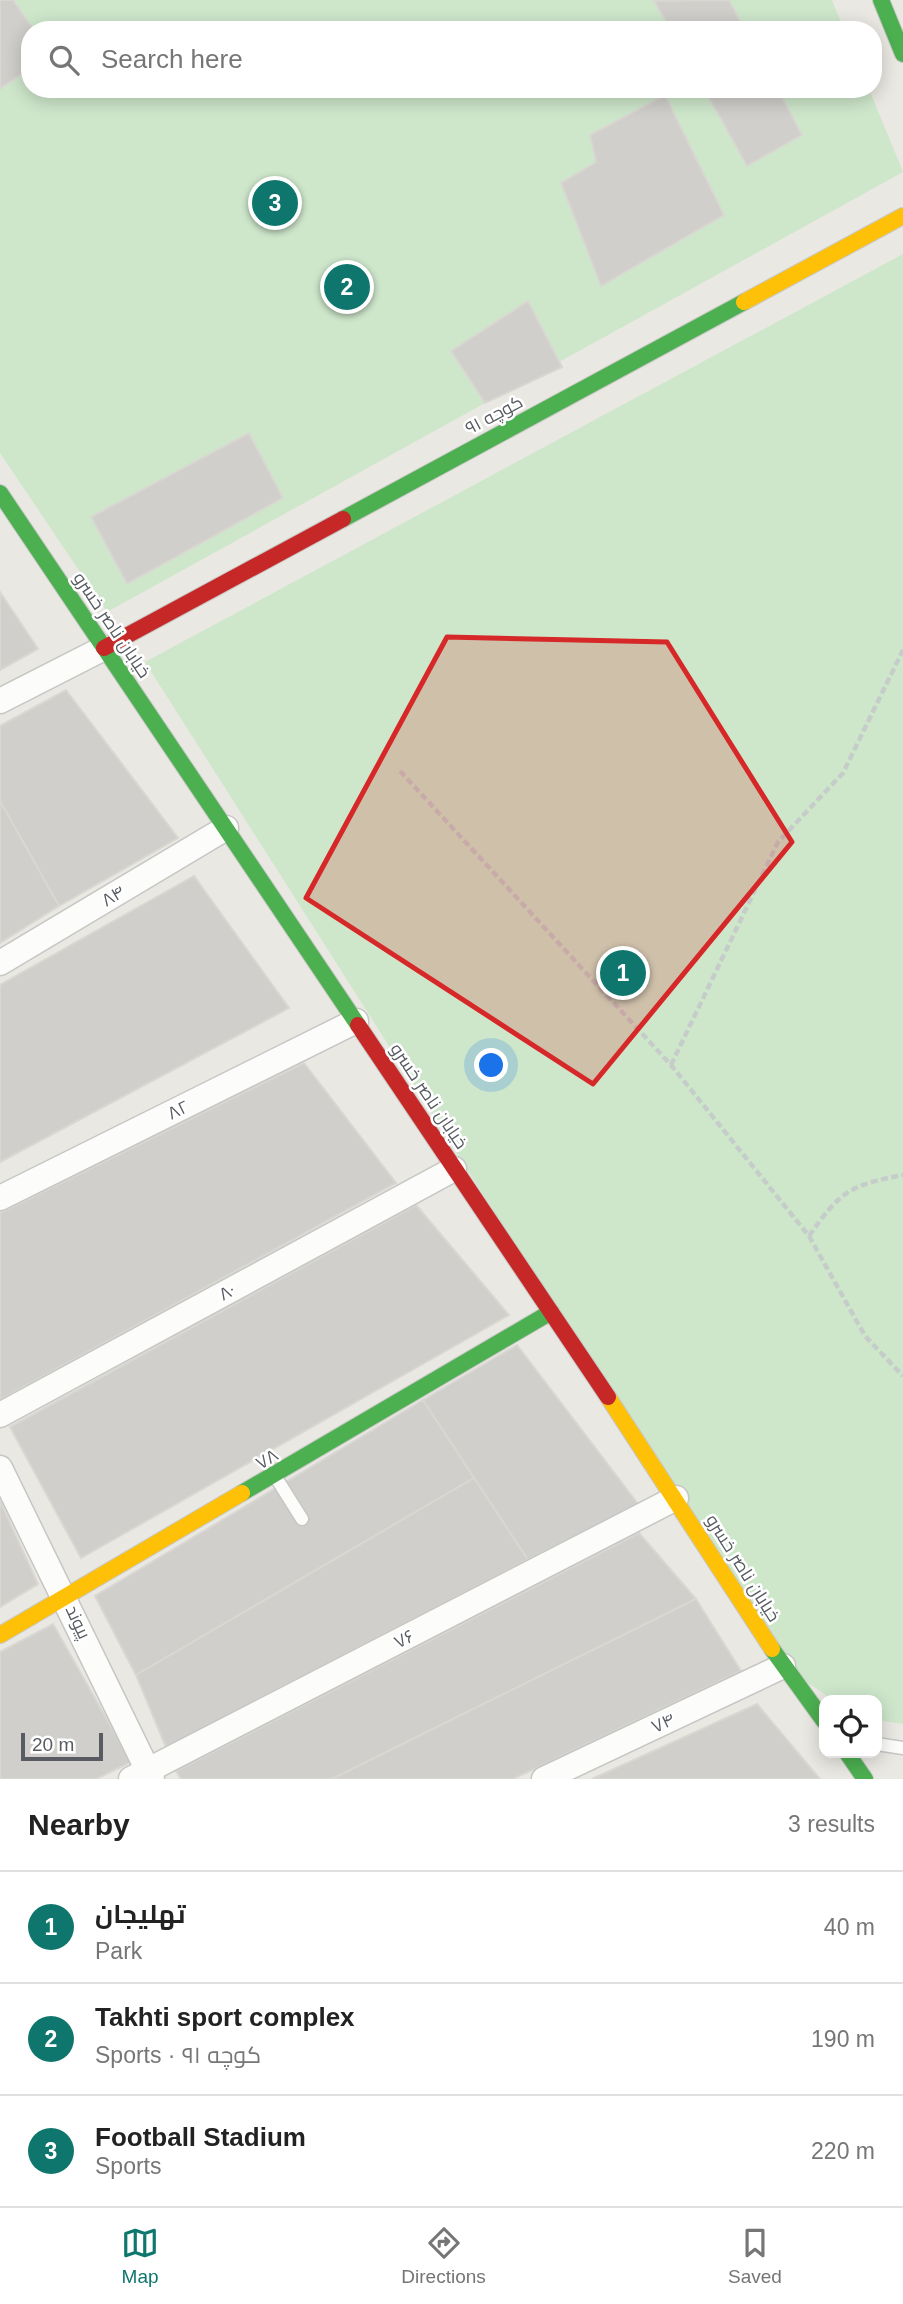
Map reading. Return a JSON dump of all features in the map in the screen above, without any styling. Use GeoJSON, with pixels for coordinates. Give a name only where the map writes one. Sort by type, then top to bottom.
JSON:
{"type":"FeatureCollection","features":[{"type":"Feature","properties":{"kind":"main road"},"geometry":{"type":"LineString","coordinates":[[881,0],[903,54]]}},
{"type":"Feature","properties":{"kind":"main road","name":"کوچه ۹۱"},"geometry":{"type":"LineString","coordinates":[[104,648],[903,216]]}},
{"type":"Feature","properties":{"kind":"main road","name":"خیابان ناصر خسرو"},"geometry":{"type":"LineString","coordinates":[[0,493],[676,1498],[783,1666],[819,1714]]}},
{"type":"Feature","properties":{"kind":"main road","name":"۷۸"},"geometry":{"type":"LineString","coordinates":[[0,1635],[67,1599],[551,1312]]}},
{"type":"Feature","properties":{"kind":"main road"},"geometry":{"type":"LineString","coordinates":[[851,1758],[865,1779]]}},
{"type":"Feature","properties":{"kind":"street"},"geometry":{"type":"LineString","coordinates":[[0,701],[104,648]]}},
{"type":"Feature","properties":{"kind":"street","name":"۸۴"},"geometry":{"type":"LineString","coordinates":[[0,963],[226,828]]}},
{"type":"Feature","properties":{"kind":"street","name":"۸۲"},"geometry":{"type":"LineString","coordinates":[[0,1198],[356,1021]]}},
{"type":"Feature","properties":{"kind":"street","name":"۸۰"},"geometry":{"type":"LineString","coordinates":[[0,1415],[454,1168]]}},
{"type":"Feature","properties":{"kind":"street","name":"پیوند"},"geometry":{"type":"LineString","coordinates":[[0,1468],[67,1599],[144,1776]]}},
{"type":"Feature","properties":{"kind":"street","name":"۷۶"},"geometry":{"type":"LineString","coordinates":[[144,1776],[676,1498]]}},
{"type":"Feature","properties":{"kind":"street","name":"۷۴"},"geometry":{"type":"LineString","coordinates":[[544,1779],[783,1666]]}},
{"type":"Feature","properties":{"kind":"lane"},"geometry":{"type":"LineString","coordinates":[[275,1476],[302,1519]]}},
{"type":"Feature","properties":{"kind":"lane"},"geometry":{"type":"LineString","coordinates":[[882,1745],[903,1748]]}},
{"type":"Feature","properties":{"kind":"path"},"geometry":{"type":"LineString","coordinates":[[671,1065],[778,842],[843,773],[903,650]]}},
{"type":"Feature","properties":{"kind":"path"},"geometry":{"type":"LineString","coordinates":[[400,771],[671,1065],[809,1236],[865,1336],[903,1376]]}},
{"type":"Feature","properties":{"kind":"path"},"geometry":{"type":"LineString","coordinates":[[809,1236],[835,1200],[869,1181],[903,1175]]}},
{"type":"Feature","properties":{"kind":"highlighted area"},"geometry":{"type":"Polygon","coordinates":[[[447,637],[667,642],[792,842],[593,1084],[306,898],[447,637]]]}},
{"type":"Feature","properties":{"kind":"green space"},"geometry":{"type":"Polygon","coordinates":[[[0,0],[832,0],[840,21],[21,21],[21,98],[873,98],[903,172],[107,612],[0,453],[0,0]]]}},
{"type":"Feature","properties":{"kind":"green space"},"geometry":{"type":"Polygon","coordinates":[[[903,254],[903,1724],[882,1721],[882,1695],[826,1695],[783,1666],[145,662],[903,254]]]}},
{"type":"Feature","properties":{"kind":"building"},"geometry":{"type":"Polygon","coordinates":[[[0,0],[13,0],[28,21],[21,21],[21,74],[0,89],[0,0]]]}},
{"type":"Feature","properties":{"kind":"building"},"geometry":{"type":"Polygon","coordinates":[[[729,0],[740,21],[666,21],[654,1],[729,0]]]}},
{"type":"Feature","properties":{"kind":"building"},"geometry":{"type":"Polygon","coordinates":[[[659,98],[666,98],[724,215],[601,286],[561,183],[596,162],[590,135],[659,98]]]}},
{"type":"Feature","properties":{"kind":"building"},"geometry":{"type":"Polygon","coordinates":[[[709,98],[783,98],[802,135],[747,166],[709,98]]]}},
{"type":"Feature","properties":{"kind":"building"},"geometry":{"type":"Polygon","coordinates":[[[528,301],[562,367],[485,403],[451,351],[528,301]]]}},
{"type":"Feature","properties":{"kind":"building"},"geometry":{"type":"Polygon","coordinates":[[[249,433],[283,498],[127,584],[91,517],[249,433]]]}},
{"type":"Feature","properties":{"kind":"building"},"geometry":{"type":"Polygon","coordinates":[[[0,592],[38,649],[0,670],[0,592]]]}},
{"type":"Feature","properties":{"kind":"building"},"geometry":{"type":"Polygon","coordinates":[[[66,690],[178,838],[59,906],[0,801],[0,726],[66,690]]]}},
{"type":"Feature","properties":{"kind":"building"},"geometry":{"type":"Polygon","coordinates":[[[0,801],[59,906],[0,943],[0,801]]]}},
{"type":"Feature","properties":{"kind":"building"},"geometry":{"type":"Polygon","coordinates":[[[194,876],[289,1008],[0,1162],[0,985],[194,876]]]}},
{"type":"Feature","properties":{"kind":"building"},"geometry":{"type":"Polygon","coordinates":[[[304,1063],[396,1183],[0,1400],[0,1213],[304,1063]]]}},
{"type":"Feature","properties":{"kind":"building"},"geometry":{"type":"Polygon","coordinates":[[[416,1205],[509,1315],[81,1558],[10,1427],[416,1205]]]}},
{"type":"Feature","properties":{"kind":"building"},"geometry":{"type":"Polygon","coordinates":[[[517,1345],[638,1504],[528,1560],[423,1400],[517,1345]]]}},
{"type":"Feature","properties":{"kind":"building"},"geometry":{"type":"Polygon","coordinates":[[[423,1400],[474,1478],[136,1675],[95,1596],[423,1400]]]}},
{"type":"Feature","properties":{"kind":"building"},"geometry":{"type":"Polygon","coordinates":[[[474,1478],[528,1560],[166,1747],[136,1675],[474,1478]]]}},
{"type":"Feature","properties":{"kind":"building"},"geometry":{"type":"Polygon","coordinates":[[[0,1501],[38,1584],[0,1607],[0,1501]]]}},
{"type":"Feature","properties":{"kind":"building"},"geometry":{"type":"Polygon","coordinates":[[[639,1533],[696,1599],[332,1779],[181,1779],[176,1771],[639,1533]]]}},
{"type":"Feature","properties":{"kind":"building"},"geometry":{"type":"Polygon","coordinates":[[[696,1599],[741,1671],[513,1779],[332,1779],[696,1599]]]}},
{"type":"Feature","properties":{"kind":"building"},"geometry":{"type":"Polygon","coordinates":[[[53,1624],[131,1762],[96,1779],[0,1779],[0,1652],[53,1624]]]}},
{"type":"Feature","properties":{"kind":"building"},"geometry":{"type":"Polygon","coordinates":[[[757,1704],[820,1779],[592,1779],[757,1704]]]}},
{"type":"Feature","properties":{"kind":"traffic: fast"},"geometry":{"type":"LineString","coordinates":[[881,0],[903,54]]}},
{"type":"Feature","properties":{"kind":"traffic: fast"},"geometry":{"type":"LineString","coordinates":[[343,519],[744,302]]}},
{"type":"Feature","properties":{"kind":"traffic: fast"},"geometry":{"type":"LineString","coordinates":[[0,493],[358,1025]]}},
{"type":"Feature","properties":{"kind":"traffic: fast"},"geometry":{"type":"LineString","coordinates":[[242,1493],[551,1312]]}},
{"type":"Feature","properties":{"kind":"traffic: fast"},"geometry":{"type":"LineString","coordinates":[[772,1649],[819,1714]]}},
{"type":"Feature","properties":{"kind":"traffic: fast"},"geometry":{"type":"LineString","coordinates":[[850,1758],[865,1779]]}},
{"type":"Feature","properties":{"kind":"traffic: slow"},"geometry":{"type":"LineString","coordinates":[[744,302],[903,216]]}},
{"type":"Feature","properties":{"kind":"traffic: slow"},"geometry":{"type":"LineString","coordinates":[[608,1397],[772,1649]]}},
{"type":"Feature","properties":{"kind":"traffic: slow"},"geometry":{"type":"LineString","coordinates":[[0,1635],[242,1493]]}},
{"type":"Feature","properties":{"kind":"traffic: jam"},"geometry":{"type":"LineString","coordinates":[[104,648],[343,519]]}},
{"type":"Feature","properties":{"kind":"traffic: jam"},"geometry":{"type":"LineString","coordinates":[[358,1025],[608,1397]]}},
{"type":"Feature","properties":{"kind":"place","name":"Football Stadium"},"geometry":{"type":"Point","coordinates":[275,203]}},
{"type":"Feature","properties":{"kind":"place","name":"Takhti sport complex"},"geometry":{"type":"Point","coordinates":[347,287]}},
{"type":"Feature","properties":{"kind":"place","name":"تهلیجان"},"geometry":{"type":"Point","coordinates":[623,973]}}]}
